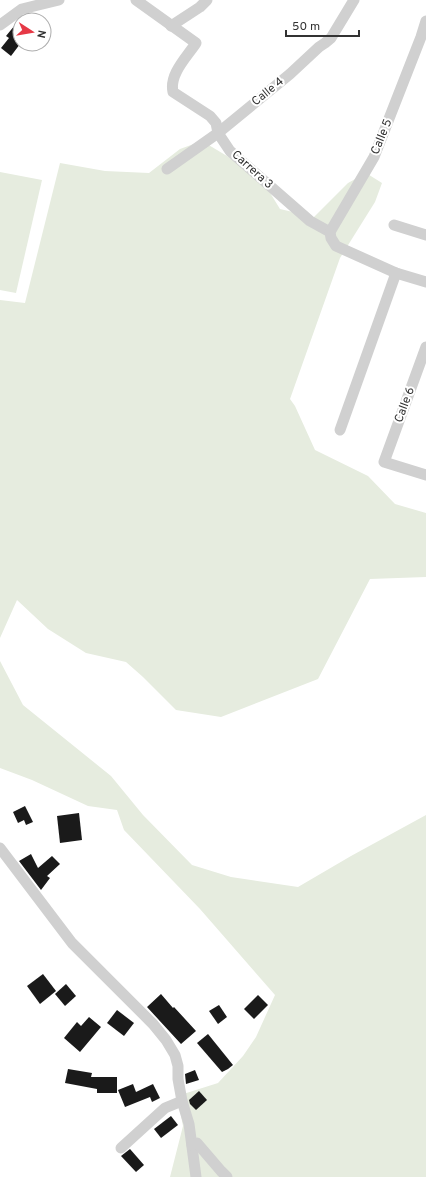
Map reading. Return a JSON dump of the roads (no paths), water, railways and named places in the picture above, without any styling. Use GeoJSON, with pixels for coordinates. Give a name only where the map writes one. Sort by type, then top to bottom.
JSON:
{"type":"FeatureCollection","features":[{"type":"Feature","properties":{"kind":"street"},"geometry":{"type":"LineString","coordinates":[[0,25],[22,10],[59,0]]}},
{"type":"Feature","properties":{"kind":"street","name":"Carrera 3"},"geometry":{"type":"LineString","coordinates":[[136,0],[196,43],[175,74],[171,85],[173,92],[210,116],[216,123],[218,133],[230,151],[310,221],[330,232]]}},
{"type":"Feature","properties":{"kind":"street"},"geometry":{"type":"LineString","coordinates":[[171,26],[200,7],[207,0]]}},
{"type":"Feature","properties":{"kind":"street","name":"Calle 4"},"geometry":{"type":"LineString","coordinates":[[167,169],[218,133],[331,38],[354,0]]}},
{"type":"Feature","properties":{"kind":"street","name":"Calle 5"},"geometry":{"type":"LineString","coordinates":[[330,232],[374,157],[426,21]]}},
{"type":"Feature","properties":{"kind":"street"},"geometry":{"type":"LineString","coordinates":[[394,225],[426,234]]}},
{"type":"Feature","properties":{"kind":"street"},"geometry":{"type":"LineString","coordinates":[[330,232],[331,238],[336,246],[396,273],[426,282]]}},
{"type":"Feature","properties":{"kind":"street"},"geometry":{"type":"LineString","coordinates":[[340,430],[396,273]]}},
{"type":"Feature","properties":{"kind":"street","name":"Calle 6"},"geometry":{"type":"LineString","coordinates":[[426,347],[384,462],[426,475]]}},
{"type":"Feature","properties":{"kind":"street"},"geometry":{"type":"LineString","coordinates":[[0,848],[72,943],[153,1024],[166,1040],[175,1055],[178,1066],[178,1079],[182,1101],[189,1124],[196,1177]]}},
{"type":"Feature","properties":{"kind":"street"},"geometry":{"type":"LineString","coordinates":[[121,1148],[165,1108],[182,1101]]}},
{"type":"Feature","properties":{"kind":"street"},"geometry":{"type":"LineString","coordinates":[[192,1145],[197,1144],[227,1177]]}}]}
